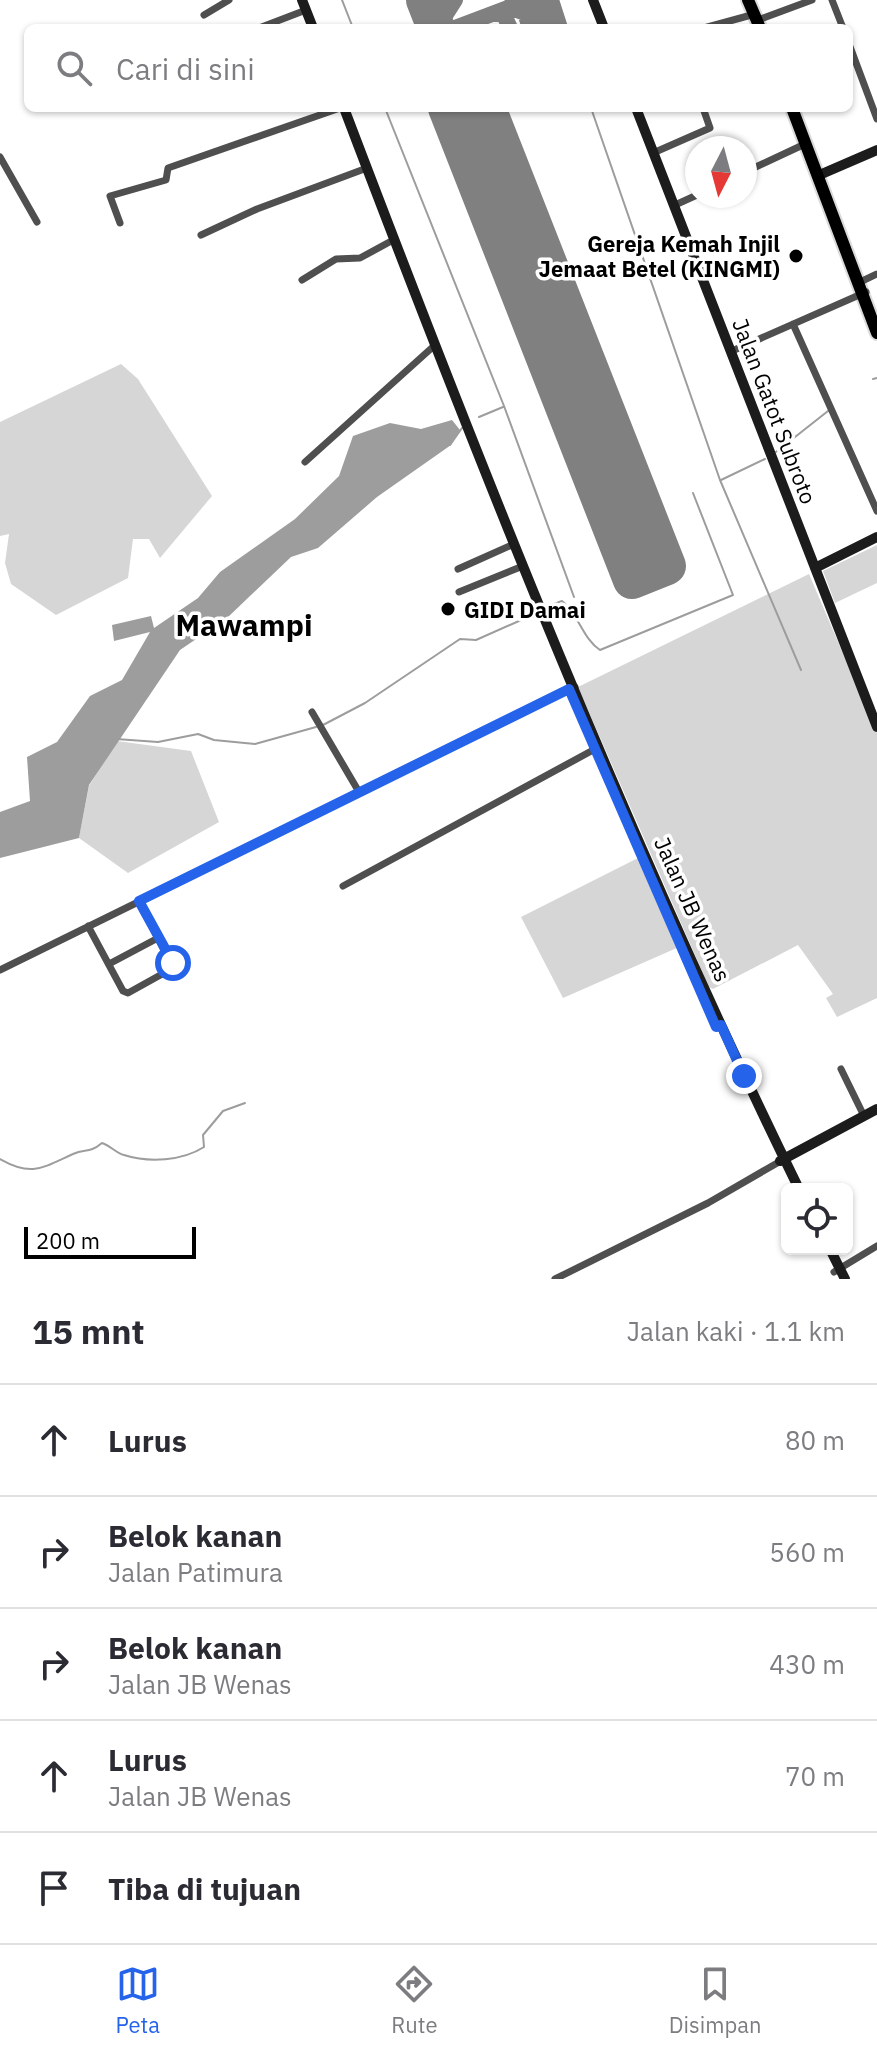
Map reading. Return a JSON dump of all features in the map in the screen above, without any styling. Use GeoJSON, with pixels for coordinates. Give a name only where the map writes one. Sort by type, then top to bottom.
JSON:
{"type":"FeatureCollection","features":[{"type":"Feature","properties":{"kind":"highway"},"geometry":{"type":"LineString","coordinates":[[748,0],[760,22]]}},
{"type":"Feature","properties":{"kind":"highway"},"geometry":{"type":"LineString","coordinates":[[755,0],[760,22]]}},
{"type":"Feature","properties":{"kind":"highway"},"geometry":{"type":"LineString","coordinates":[[796,112],[805,144],[820,175]]}},
{"type":"Feature","properties":{"kind":"highway"},"geometry":{"type":"LineString","coordinates":[[796,112],[863,287],[877,333]]}},
{"type":"Feature","properties":{"kind":"highway"},"geometry":{"type":"LineString","coordinates":[[863,287],[877,315]]}},
{"type":"Feature","properties":{"kind":"main road"},"geometry":{"type":"LineString","coordinates":[[593,0],[602,24]]}},
{"type":"Feature","properties":{"kind":"main road"},"geometry":{"type":"LineString","coordinates":[[304,5],[311,24]]}},
{"type":"Feature","properties":{"kind":"main road"},"geometry":{"type":"LineString","coordinates":[[344,112],[571,685]]}},
{"type":"Feature","properties":{"kind":"main road","name":"Jalan Gatot Subroto"},"geometry":{"type":"LineString","coordinates":[[638,112],[877,727]]}},
{"type":"Feature","properties":{"kind":"main road"},"geometry":{"type":"LineString","coordinates":[[820,175],[877,150]]}},
{"type":"Feature","properties":{"kind":"main road"},"geometry":{"type":"LineString","coordinates":[[815,568],[877,537]]}},
{"type":"Feature","properties":{"kind":"main road","name":"Jalan JB Wenas"},"geometry":{"type":"LineString","coordinates":[[571,685],[595,749],[646,859]]}},
{"type":"Feature","properties":{"kind":"main road","name":"Jalan JB Wenas"},"geometry":{"type":"LineString","coordinates":[[571,685],[790,1183]]}},
{"type":"Feature","properties":{"kind":"main road"},"geometry":{"type":"LineString","coordinates":[[782,1161],[877,1109]]}},
{"type":"Feature","properties":{"kind":"main road","name":"Jalan JB Wenas"},"geometry":{"type":"LineString","coordinates":[[782,1161],[795,1183]]}},
{"type":"Feature","properties":{"kind":"main road"},"geometry":{"type":"LineString","coordinates":[[827,1255],[839,1275]]}},
{"type":"Feature","properties":{"kind":"main road"},"geometry":{"type":"LineString","coordinates":[[832,1255],[839,1275]]}},
{"type":"Feature","properties":{"kind":"street"},"geometry":{"type":"LineString","coordinates":[[204,15],[229,0]]}},
{"type":"Feature","properties":{"kind":"street"},"geometry":{"type":"LineString","coordinates":[[760,22],[812,0]]}},
{"type":"Feature","properties":{"kind":"street"},"geometry":{"type":"LineString","coordinates":[[832,0],[841,24]]}},
{"type":"Feature","properties":{"kind":"street"},"geometry":{"type":"LineString","coordinates":[[267,24],[304,5]]}},
{"type":"Feature","properties":{"kind":"street"},"geometry":{"type":"LineString","coordinates":[[853,55],[877,119]]}},
{"type":"Feature","properties":{"kind":"street"},"geometry":{"type":"LineString","coordinates":[[853,70],[858,68]]}},
{"type":"Feature","properties":{"kind":"street"},"geometry":{"type":"LineString","coordinates":[[120,223],[110,196],[166,180],[168,168],[330,112]]}},
{"type":"Feature","properties":{"kind":"street"},"geometry":{"type":"LineString","coordinates":[[653,153],[710,128],[704,112]]}},
{"type":"Feature","properties":{"kind":"street"},"geometry":{"type":"LineString","coordinates":[[757,166],[805,144]]}},
{"type":"Feature","properties":{"kind":"street"},"geometry":{"type":"LineString","coordinates":[[0,157],[37,222]]}},
{"type":"Feature","properties":{"kind":"street"},"geometry":{"type":"LineString","coordinates":[[201,235],[257,209],[367,168]]}},
{"type":"Feature","properties":{"kind":"street"},"geometry":{"type":"LineString","coordinates":[[675,205],[685,200]]}},
{"type":"Feature","properties":{"kind":"street"},"geometry":{"type":"LineString","coordinates":[[302,280],[336,259],[360,258],[395,239]]}},
{"type":"Feature","properties":{"kind":"street"},"geometry":{"type":"LineString","coordinates":[[732,351],[793,324],[863,287],[877,274]]}},
{"type":"Feature","properties":{"kind":"street"},"geometry":{"type":"LineString","coordinates":[[793,324],[877,511]]}},
{"type":"Feature","properties":{"kind":"street"},"geometry":{"type":"LineString","coordinates":[[305,462],[435,345]]}},
{"type":"Feature","properties":{"kind":"street"},"geometry":{"type":"LineString","coordinates":[[458,569],[514,544]]}},
{"type":"Feature","properties":{"kind":"street"},"geometry":{"type":"LineString","coordinates":[[459,592],[523,566]]}},
{"type":"Feature","properties":{"kind":"street"},"geometry":{"type":"LineString","coordinates":[[0,970],[571,685]]}},
{"type":"Feature","properties":{"kind":"street"},"geometry":{"type":"LineString","coordinates":[[312,712],[359,792]]}},
{"type":"Feature","properties":{"kind":"street"},"geometry":{"type":"LineString","coordinates":[[343,886],[595,749]]}},
{"type":"Feature","properties":{"kind":"street"},"geometry":{"type":"LineString","coordinates":[[88,926],[123,991],[128,993],[172,970],[173,963],[139,901]]}},
{"type":"Feature","properties":{"kind":"street"},"geometry":{"type":"LineString","coordinates":[[109,964],[158,938]]}},
{"type":"Feature","properties":{"kind":"street"},"geometry":{"type":"LineString","coordinates":[[841,1069],[864,1116]]}},
{"type":"Feature","properties":{"kind":"street"},"geometry":{"type":"LineString","coordinates":[[555,1279],[708,1203],[782,1161]]}},
{"type":"Feature","properties":{"kind":"street"},"geometry":{"type":"LineString","coordinates":[[839,1275],[877,1246]]}},
{"type":"Feature","properties":{"kind":"shaded area"},"geometry":{"type":"Polygon","coordinates":[[[121,364],[138,379],[212,496],[160,558],[149,539],[133,539],[128,578],[56,615],[11,584],[5,563],[9,534],[0,536],[0,422],[121,364]]]}},
{"type":"Feature","properties":{"kind":"shaded area"},"geometry":{"type":"Polygon","coordinates":[[[452,420],[460,430],[451,445],[377,497],[318,548],[291,557],[227,618],[180,650],[89,785],[79,838],[0,858],[0,812],[30,801],[27,757],[57,742],[90,696],[122,680],[150,632],[114,641],[112,625],[151,616],[154,628],[198,598],[220,572],[295,519],[339,476],[353,436],[390,423],[421,429],[452,420]]]}},
{"type":"Feature","properties":{"kind":"shaded area"},"geometry":{"type":"Polygon","coordinates":[[[877,545],[877,583],[835,603],[823,571],[877,545]]]}},
{"type":"Feature","properties":{"kind":"shaded area"},"geometry":{"type":"Polygon","coordinates":[[[809,574],[877,733],[877,998],[837,1017],[826,998],[833,994],[798,945],[713,989],[709,987],[578,687],[809,574]]]}},
{"type":"Feature","properties":{"kind":"shaded area"},"geometry":{"type":"Polygon","coordinates":[[[117,741],[191,751],[219,822],[128,873],[79,838],[89,786],[117,741]]]}},
{"type":"Feature","properties":{"kind":"shaded area"},"geometry":{"type":"Polygon","coordinates":[[[640,857],[679,947],[563,998],[521,917],[640,857]]]}},
{"type":"Feature","properties":{"kind":"waterway"},"geometry":{"type":"LineString","coordinates":[[342,0],[351,24]]}},
{"type":"Feature","properties":{"kind":"waterway"},"geometry":{"type":"LineString","coordinates":[[387,112],[504,406],[574,597]]}},
{"type":"Feature","properties":{"kind":"waterway"},"geometry":{"type":"LineString","coordinates":[[592,112],[720,480],[801,670]]}},
{"type":"Feature","properties":{"kind":"waterway"},"geometry":{"type":"LineString","coordinates":[[873,379],[877,378]]}},
{"type":"Feature","properties":{"kind":"waterway"},"geometry":{"type":"LineString","coordinates":[[479,417],[503,407]]}},
{"type":"Feature","properties":{"kind":"waterway"},"geometry":{"type":"LineString","coordinates":[[776,452],[828,411]]}},
{"type":"Feature","properties":{"kind":"waterway"},"geometry":{"type":"LineString","coordinates":[[450,445],[462,428]]}},
{"type":"Feature","properties":{"kind":"waterway"},"geometry":{"type":"LineString","coordinates":[[721,480],[765,459]]}},
{"type":"Feature","properties":{"kind":"waterway"},"geometry":{"type":"LineString","coordinates":[[554,604],[562,601],[589,640],[600,650],[733,595],[693,493]]}},
{"type":"Feature","properties":{"kind":"waterway"},"geometry":{"type":"LineString","coordinates":[[323,725],[365,703],[460,639],[476,640],[537,613]]}},
{"type":"Feature","properties":{"kind":"waterway"},"geometry":{"type":"LineString","coordinates":[[116,739],[158,742],[198,734],[214,740],[255,744],[316,727]]}},
{"type":"Feature","properties":{"kind":"waterway"},"geometry":{"type":"LineString","coordinates":[[0,1159],[21,1168],[37,1168],[77,1152],[94,1149],[102,1143],[134,1158],[176,1158],[204,1147],[203,1135],[223,1111],[245,1103]]}},
{"type":"Feature","properties":{"kind":"taxiway"},"geometry":{"type":"LineString","coordinates":[[427,0],[442,7],[453,3]]}},
{"type":"Feature","properties":{"kind":"taxiway"},"geometry":{"type":"LineString","coordinates":[[440,24],[455,0]]}},
{"type":"Feature","properties":{"kind":"taxiway"},"geometry":{"type":"LineString","coordinates":[[466,24],[529,0],[539,5],[546,24]]}},
{"type":"Feature","properties":{"kind":"taxiway"},"geometry":{"type":"LineString","coordinates":[[551,0],[559,24]]}},
{"type":"Feature","properties":{"kind":"taxiway"},"geometry":{"type":"LineString","coordinates":[[509,7],[525,13],[529,24]]}},
{"type":"Feature","properties":{"kind":"taxiway"},"geometry":{"type":"LineString","coordinates":[[495,13],[504,15],[508,24]]}},
{"type":"Feature","properties":{"kind":"runway"},"geometry":{"type":"LineString","coordinates":[[425,0],[434,24]]}},
{"type":"Feature","properties":{"kind":"runway"},"geometry":{"type":"LineString","coordinates":[[449,112],[632,580],[667,566],[489,112]]}},
{"type":"Feature","properties":{"kind":"place","name":"Gereja Kemah Injil Jemaat Betel (KINGMI)"},"geometry":{"type":"Point","coordinates":[796,256]}},
{"type":"Feature","properties":{"kind":"place","name":"GIDI Damai"},"geometry":{"type":"Point","coordinates":[448,609]}},
{"type":"Feature","properties":{"kind":"district","name":"Mawampi"},"geometry":{"type":"Point","coordinates":[244,624]}},
{"type":"Feature","properties":{"kind":"route"},"geometry":{"type":"LineString","coordinates":[[173,963],[139,901],[175,886],[569,689],[716,1027],[721,1025],[744,1076]]}}]}
